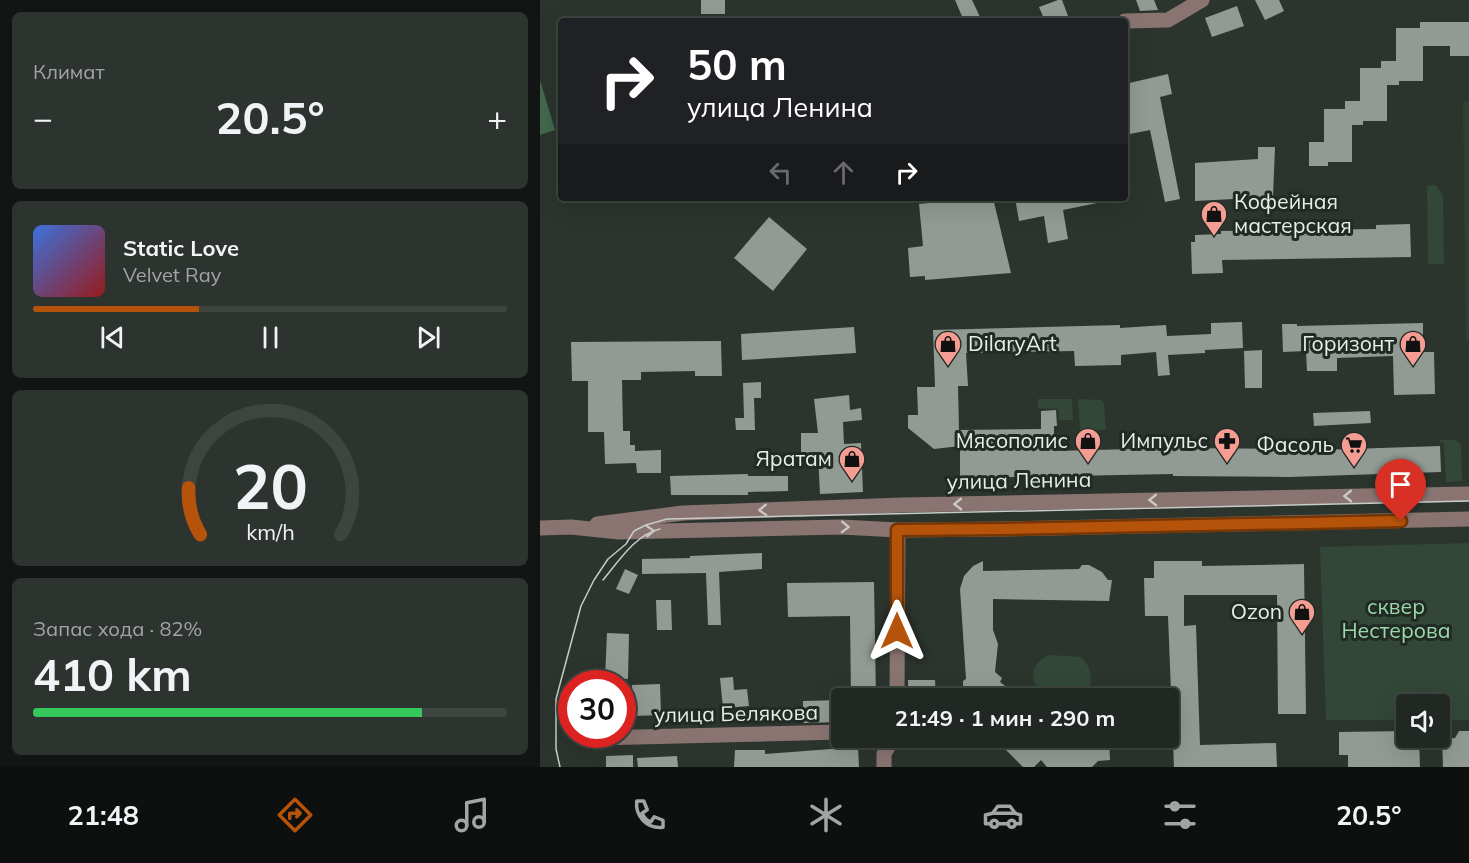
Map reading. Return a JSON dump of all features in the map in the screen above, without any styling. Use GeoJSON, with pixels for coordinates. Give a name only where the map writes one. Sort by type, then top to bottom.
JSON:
{"type":"FeatureCollection","features":[{"type":"Feature","properties":{"kind":"street"},"geometry":{"type":"LineString","coordinates":[[1128,21],[1168,20],[1202,0]]}},
{"type":"Feature","properties":{"kind":"street","name":"улица Ленина"},"geometry":{"type":"LineString","coordinates":[[540,528],[571,527],[682,513],[903,505],[1469,496]]}},
{"type":"Feature","properties":{"kind":"street","name":"улица Ленина"},"geometry":{"type":"LineString","coordinates":[[571,527],[619,532],[841,527],[897,530],[1015,529],[1469,519]]}},
{"type":"Feature","properties":{"kind":"street"},"geometry":{"type":"LineString","coordinates":[[897,530],[897,688]]}},
{"type":"Feature","properties":{"kind":"street","name":"улица Белякова"},"geometry":{"type":"LineString","coordinates":[[636,737],[831,732]]}},
{"type":"Feature","properties":{"kind":"street"},"geometry":{"type":"LineString","coordinates":[[884,767],[884,754],[887,748]]}},
{"type":"Feature","properties":{"kind":"shaded area"},"geometry":{"type":"Polygon","coordinates":[[[1463,101],[1469,101],[1469,340],[1466,340],[1463,101]]]}},
{"type":"Feature","properties":{"kind":"green space"},"geometry":{"type":"Polygon","coordinates":[[[540,80],[555,130],[540,135],[540,80]]]}},
{"type":"Feature","properties":{"kind":"green space"},"geometry":{"type":"Polygon","coordinates":[[[1435,185],[1443,195],[1444,264],[1428,264],[1427,186],[1435,185]]]}},
{"type":"Feature","properties":{"kind":"green space"},"geometry":{"type":"Polygon","coordinates":[[[1038,399],[1072,399],[1073,420],[1059,420],[1058,409],[1038,408],[1038,399]]]}},
{"type":"Feature","properties":{"kind":"green space"},"geometry":{"type":"Polygon","coordinates":[[[1078,399],[1101,400],[1104,404],[1106,430],[1080,430],[1078,399]]]}},
{"type":"Feature","properties":{"kind":"green space"},"geometry":{"type":"Polygon","coordinates":[[[1440,440],[1456,440],[1461,444],[1462,481],[1446,482],[1444,443],[1440,440]]]}},
{"type":"Feature","properties":{"kind":"green space","name":"сквер Нестерова"},"geometry":{"type":"Polygon","coordinates":[[[1469,543],[1469,720],[1450,720],[1450,694],[1396,694],[1396,720],[1326,720],[1320,547],[1469,543]]]}},
{"type":"Feature","properties":{"kind":"green space"},"geometry":{"type":"Polygon","coordinates":[[[1050,655],[1081,657],[1091,673],[1089,688],[1039,688],[1033,676],[1036,665],[1044,657],[1050,655]]]}},
{"type":"Feature","properties":{"kind":"building"},"geometry":{"type":"Polygon","coordinates":[[[701,0],[725,0],[725,14],[701,14],[701,0]]]}},
{"type":"Feature","properties":{"kind":"building"},"geometry":{"type":"Polygon","coordinates":[[[955,0],[972,0],[981,18],[963,18],[955,0]]]}},
{"type":"Feature","properties":{"kind":"building"},"geometry":{"type":"Polygon","coordinates":[[[1062,0],[1069,18],[1044,18],[1039,7],[1062,0]]]}},
{"type":"Feature","properties":{"kind":"building"},"geometry":{"type":"Polygon","coordinates":[[[1136,0],[1154,0],[1158,10],[1140,11],[1136,0]]]}},
{"type":"Feature","properties":{"kind":"building"},"geometry":{"type":"Polygon","coordinates":[[[1255,0],[1279,0],[1284,11],[1265,20],[1255,0]]]}},
{"type":"Feature","properties":{"kind":"building"},"geometry":{"type":"Polygon","coordinates":[[[1237,6],[1244,26],[1212,37],[1205,18],[1237,6]]]}},
{"type":"Feature","properties":{"kind":"building"},"geometry":{"type":"Polygon","coordinates":[[[1420,22],[1469,22],[1469,56],[1450,56],[1450,46],[1423,46],[1423,81],[1399,81],[1399,85],[1387,85],[1387,121],[1363,121],[1363,125],[1352,125],[1352,162],[1328,162],[1328,166],[1309,166],[1309,142],[1324,142],[1324,109],[1345,109],[1345,101],[1360,101],[1360,68],[1381,68],[1381,61],[1396,61],[1396,28],[1420,28],[1420,22]]]}},
{"type":"Feature","properties":{"kind":"building"},"geometry":{"type":"Polygon","coordinates":[[[1168,74],[1172,94],[1160,97],[1180,199],[1165,202],[1150,130],[1128,134],[1128,83],[1168,74]]]}},
{"type":"Feature","properties":{"kind":"building"},"geometry":{"type":"Polygon","coordinates":[[[1258,147],[1275,147],[1273,197],[1195,201],[1195,163],[1258,159],[1258,147]]]}},
{"type":"Feature","properties":{"kind":"building"},"geometry":{"type":"Polygon","coordinates":[[[994,201],[1011,273],[925,280],[925,276],[910,277],[908,248],[923,246],[919,204],[994,201]]]}},
{"type":"Feature","properties":{"kind":"building"},"geometry":{"type":"Polygon","coordinates":[[[1016,201],[1097,201],[1097,203],[1063,210],[1068,239],[1048,243],[1044,216],[1019,221],[1016,201]]]}},
{"type":"Feature","properties":{"kind":"building"},"geometry":{"type":"Polygon","coordinates":[[[769,217],[807,249],[773,291],[734,258],[769,217]]]}},
{"type":"Feature","properties":{"kind":"building"},"geometry":{"type":"Polygon","coordinates":[[[1410,224],[1411,257],[1222,260],[1223,273],[1192,274],[1191,242],[1195,242],[1195,235],[1221,234],[1221,231],[1376,229],[1376,225],[1410,224]]]}},
{"type":"Feature","properties":{"kind":"building"},"geometry":{"type":"Polygon","coordinates":[[[1242,322],[1243,348],[1168,355],[1170,375],[1158,376],[1156,352],[1121,355],[1121,365],[1075,366],[1074,351],[966,353],[968,386],[958,386],[959,430],[1041,429],[1041,411],[1056,410],[1054,451],[1173,448],[1290,449],[1290,451],[1440,446],[1441,472],[1289,477],[1173,476],[1173,474],[960,478],[960,446],[934,449],[908,428],[908,415],[918,415],[917,387],[935,387],[933,330],[1120,325],[1120,328],[1166,325],[1167,336],[1211,334],[1211,323],[1242,322]]]}},
{"type":"Feature","properties":{"kind":"building"},"geometry":{"type":"Polygon","coordinates":[[[1423,323],[1423,352],[1434,352],[1435,394],[1394,395],[1393,356],[1337,358],[1337,371],[1307,371],[1306,351],[1283,352],[1282,324],[1297,324],[1297,326],[1423,323]]]}},
{"type":"Feature","properties":{"kind":"building"},"geometry":{"type":"Polygon","coordinates":[[[854,327],[856,353],[742,360],[741,334],[854,327]]]}},
{"type":"Feature","properties":{"kind":"building"},"geometry":{"type":"Polygon","coordinates":[[[721,341],[722,376],[695,376],[695,371],[641,372],[641,380],[622,380],[623,431],[630,431],[630,445],[635,445],[635,451],[661,450],[661,473],[637,473],[636,463],[605,464],[604,432],[588,432],[588,381],[572,381],[571,342],[721,341]]]}},
{"type":"Feature","properties":{"kind":"building"},"geometry":{"type":"Polygon","coordinates":[[[1262,350],[1262,388],[1245,388],[1244,351],[1262,350]]]}},
{"type":"Feature","properties":{"kind":"building"},"geometry":{"type":"Polygon","coordinates":[[[761,382],[761,398],[754,398],[755,430],[736,430],[735,418],[744,418],[743,383],[761,382]]]}},
{"type":"Feature","properties":{"kind":"building"},"geometry":{"type":"Polygon","coordinates":[[[849,395],[850,410],[861,408],[862,420],[843,422],[844,444],[861,443],[863,492],[820,494],[818,455],[801,456],[801,433],[818,433],[814,399],[849,395]]]}},
{"type":"Feature","properties":{"kind":"building"},"geometry":{"type":"Polygon","coordinates":[[[1370,411],[1371,423],[1314,426],[1313,413],[1370,411]]]}},
{"type":"Feature","properties":{"kind":"building"},"geometry":{"type":"Polygon","coordinates":[[[748,474],[748,476],[788,476],[788,491],[748,492],[748,495],[671,495],[670,476],[748,474]]]}},
{"type":"Feature","properties":{"kind":"building"},"geometry":{"type":"Polygon","coordinates":[[[762,553],[762,569],[719,572],[721,625],[708,625],[706,573],[642,574],[642,559],[762,553]]]}},
{"type":"Feature","properties":{"kind":"building"},"geometry":{"type":"Polygon","coordinates":[[[983,561],[983,571],[1079,569],[1082,565],[1089,565],[1102,572],[1108,580],[1112,580],[1109,601],[993,599],[993,630],[998,644],[995,672],[1002,678],[1000,682],[1008,688],[960,688],[963,687],[963,681],[966,679],[960,589],[964,576],[973,566],[983,561]]]}},
{"type":"Feature","properties":{"kind":"building"},"geometry":{"type":"Polygon","coordinates":[[[1154,561],[1202,561],[1202,566],[1304,564],[1306,714],[1278,714],[1277,595],[1184,595],[1184,626],[1196,625],[1200,745],[1276,743],[1277,767],[1174,767],[1173,748],[1179,748],[1179,688],[1171,688],[1168,616],[1145,616],[1144,578],[1154,578],[1154,561]]]}},
{"type":"Feature","properties":{"kind":"building"},"geometry":{"type":"Polygon","coordinates":[[[625,569],[638,575],[629,594],[616,589],[625,569]]]}},
{"type":"Feature","properties":{"kind":"building"},"geometry":{"type":"Polygon","coordinates":[[[874,582],[876,688],[851,688],[850,616],[788,617],[787,583],[874,582]]]}},
{"type":"Feature","properties":{"kind":"building"},"geometry":{"type":"Polygon","coordinates":[[[656,600],[671,600],[672,630],[657,630],[656,600]]]}},
{"type":"Feature","properties":{"kind":"building"},"geometry":{"type":"Polygon","coordinates":[[[607,633],[629,634],[628,670],[605,670],[607,633]]]}},
{"type":"Feature","properties":{"kind":"building"},"geometry":{"type":"Polygon","coordinates":[[[733,677],[734,690],[747,689],[749,706],[723,708],[720,678],[733,677]]]}},
{"type":"Feature","properties":{"kind":"building"},"geometry":{"type":"Polygon","coordinates":[[[908,680],[935,680],[935,688],[908,688],[908,680]]]}},
{"type":"Feature","properties":{"kind":"building"},"geometry":{"type":"Polygon","coordinates":[[[660,684],[661,715],[636,716],[636,685],[660,684]]]}},
{"type":"Feature","properties":{"kind":"building"},"geometry":{"type":"Polygon","coordinates":[[[831,700],[831,722],[803,723],[803,701],[831,700]]]}},
{"type":"Feature","properties":{"kind":"building"},"geometry":{"type":"Polygon","coordinates":[[[1396,731],[1396,748],[1419,748],[1420,767],[1348,767],[1348,755],[1339,755],[1339,732],[1396,731]]]}},
{"type":"Feature","properties":{"kind":"building"},"geometry":{"type":"Polygon","coordinates":[[[1459,731],[1469,731],[1469,767],[1443,767],[1442,748],[1450,748],[1450,738],[1455,738],[1459,731]]]}},
{"type":"Feature","properties":{"kind":"building"},"geometry":{"type":"Polygon","coordinates":[[[858,748],[859,767],[734,767],[735,750],[765,750],[765,754],[858,748]]]}},
{"type":"Feature","properties":{"kind":"building"},"geometry":{"type":"Polygon","coordinates":[[[1008,748],[1109,748],[1110,760],[1098,761],[1092,767],[1047,767],[1041,760],[1034,767],[1023,767],[1006,750],[1008,748]]]}},
{"type":"Feature","properties":{"kind":"building"},"geometry":{"type":"Polygon","coordinates":[[[633,755],[633,767],[606,767],[606,756],[633,755]]]}},
{"type":"Feature","properties":{"kind":"building"},"geometry":{"type":"Polygon","coordinates":[[[677,756],[678,767],[638,767],[637,758],[677,756]]]}},
{"type":"Feature","properties":{"kind":"tram line"},"geometry":{"type":"LineString","coordinates":[[560,767],[556,749],[556,699],[581,606],[608,559],[626,544],[634,531],[646,525],[667,519],[1469,501]]}},
{"type":"Feature","properties":{"kind":"tram line"},"geometry":{"type":"LineString","coordinates":[[603,580],[635,543],[660,529]]}},
{"type":"Feature","properties":{"kind":"place","name":"Кофейная мастерская"},"geometry":{"type":"Point","coordinates":[1214,237]}},
{"type":"Feature","properties":{"kind":"place","name":"DilaryArt"},"geometry":{"type":"Point","coordinates":[948,367]}},
{"type":"Feature","properties":{"kind":"place","name":"Горизонт"},"geometry":{"type":"Point","coordinates":[1413,367]}},
{"type":"Feature","properties":{"kind":"place","name":"Мясополис"},"geometry":{"type":"Point","coordinates":[1088,464]}},
{"type":"Feature","properties":{"kind":"place","name":"Импульс"},"geometry":{"type":"Point","coordinates":[1227,464]}},
{"type":"Feature","properties":{"kind":"place","name":"Фасоль"},"geometry":{"type":"Point","coordinates":[1354,468]}},
{"type":"Feature","properties":{"kind":"place","name":"Яратам"},"geometry":{"type":"Point","coordinates":[852,482]}},
{"type":"Feature","properties":{"kind":"place","name":"Ozon"},"geometry":{"type":"Point","coordinates":[1302,635]}},
{"type":"Feature","properties":{"kind":"route"},"geometry":{"type":"LineString","coordinates":[[897,631],[897,530],[1401,521]]}}]}
